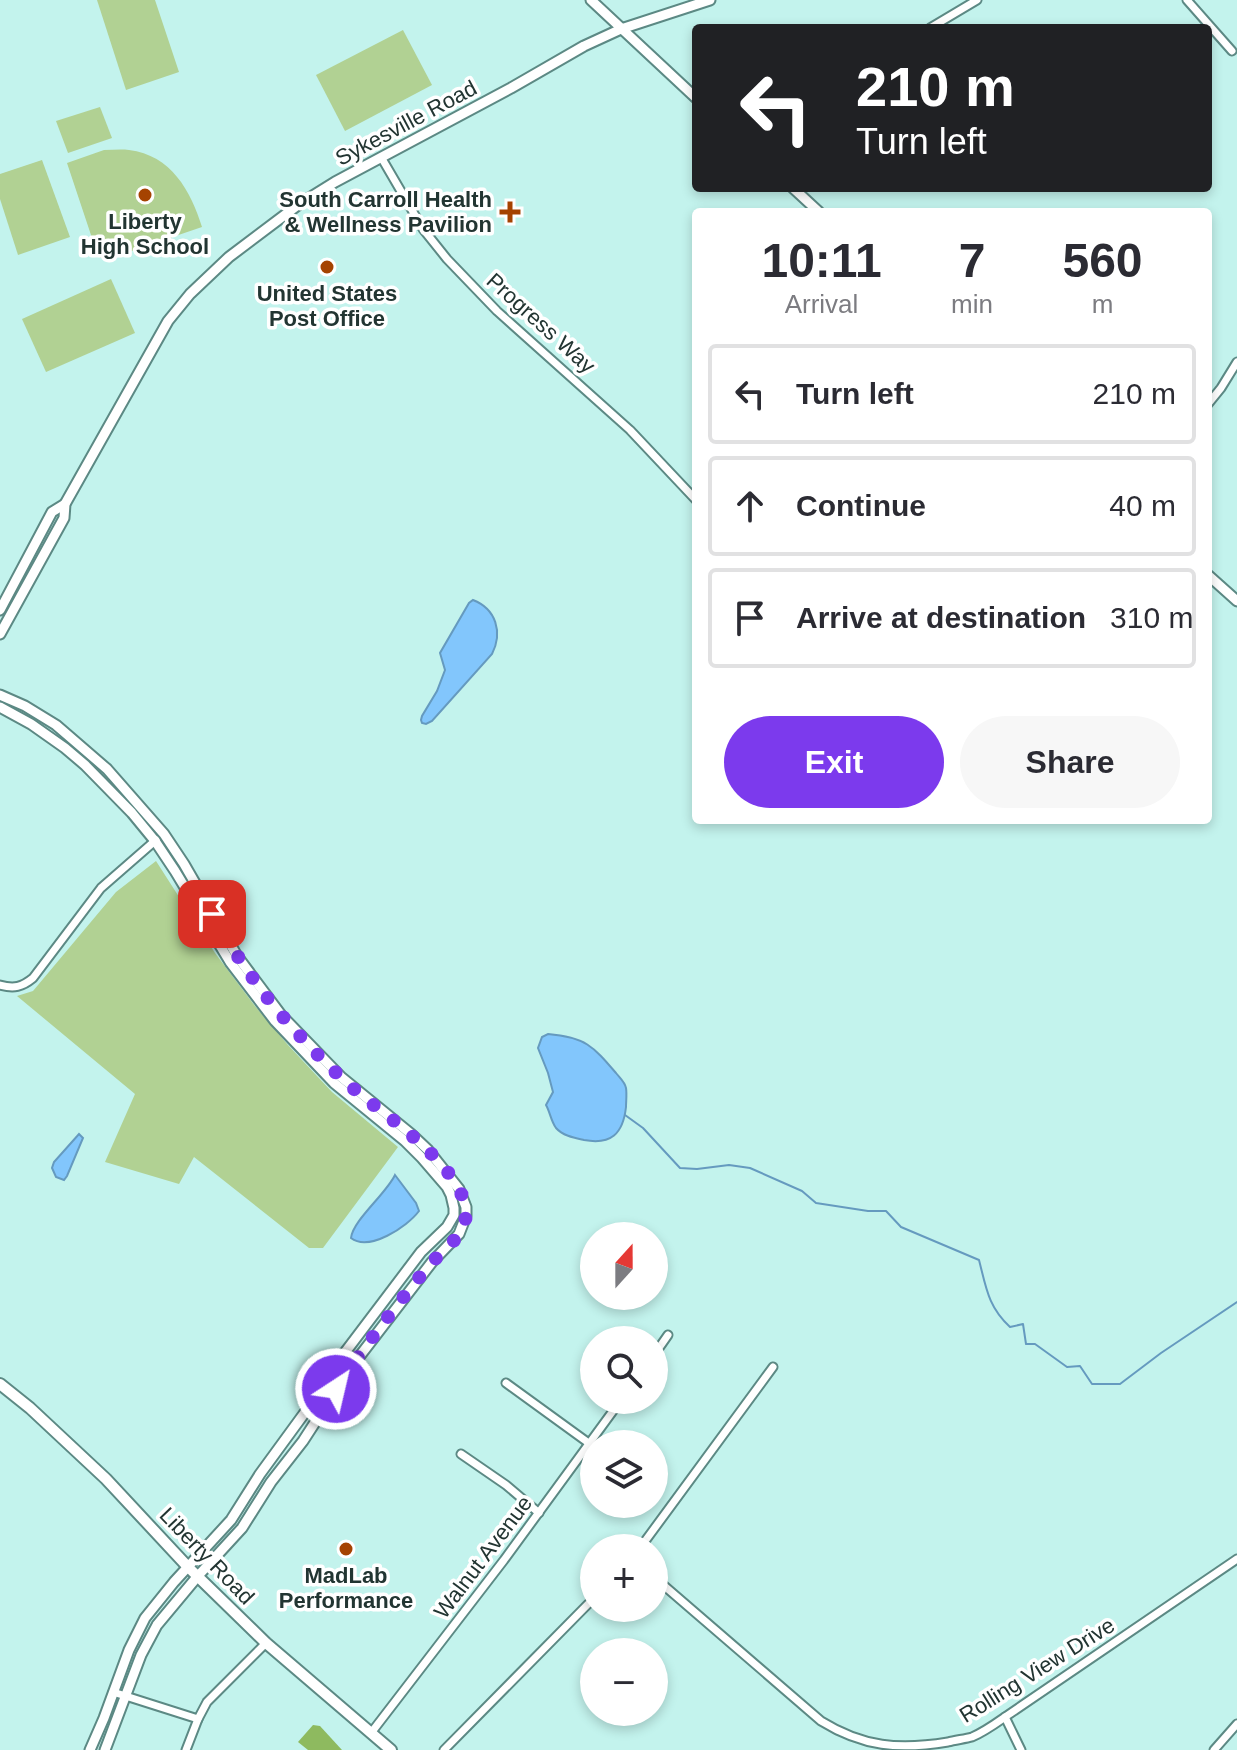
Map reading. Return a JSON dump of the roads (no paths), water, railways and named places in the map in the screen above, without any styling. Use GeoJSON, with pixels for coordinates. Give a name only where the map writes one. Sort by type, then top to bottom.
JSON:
{"type":"FeatureCollection","features":[{"type":"Feature","properties":{"kind":"main road","name":"Liberty Road"},"geometry":{"type":"LineString","coordinates":[[0,1384],[106,1479],[197,1577],[266,1643],[391,1750]]}},
{"type":"Feature","properties":{"kind":"street"},"geometry":{"type":"LineString","coordinates":[[591,0],[692,94]]}},
{"type":"Feature","properties":{"kind":"street","name":"Sykesville Road"},"geometry":{"type":"LineString","coordinates":[[0,634],[64,518],[65,504],[168,321],[190,294],[229,257],[298,205],[335,182],[584,46],[621,29],[710,0]]}},
{"type":"Feature","properties":{"kind":"street"},"geometry":{"type":"LineString","coordinates":[[937,24],[977,0]]}},
{"type":"Feature","properties":{"kind":"street"},"geometry":{"type":"LineString","coordinates":[[1187,0],[1208,24]]}},
{"type":"Feature","properties":{"kind":"street"},"geometry":{"type":"LineString","coordinates":[[1212,28],[1232,51]]}},
{"type":"Feature","properties":{"kind":"street","name":"Progress Way"},"geometry":{"type":"LineString","coordinates":[[381,157],[423,229],[451,263],[497,311],[630,430],[692,496]]}},
{"type":"Feature","properties":{"kind":"street"},"geometry":{"type":"LineString","coordinates":[[797,192],[815,208]]}},
{"type":"Feature","properties":{"kind":"street"},"geometry":{"type":"LineString","coordinates":[[1212,399],[1237,362]]}},
{"type":"Feature","properties":{"kind":"street","name":"Sykesville Road"},"geometry":{"type":"LineString","coordinates":[[0,610],[52,512],[65,504]]}},
{"type":"Feature","properties":{"kind":"street"},"geometry":{"type":"LineString","coordinates":[[1212,579],[1237,601]]}},
{"type":"Feature","properties":{"kind":"street"},"geometry":{"type":"LineString","coordinates":[[0,695],[38,713],[73,738],[107,769],[164,834],[260,989],[325,1062],[411,1134],[438,1169],[454,1208],[452,1220],[409,1268],[337,1363],[231,1520],[145,1618],[129,1650],[90,1750]]}},
{"type":"Feature","properties":{"kind":"street"},"geometry":{"type":"LineString","coordinates":[[0,707],[49,735],[85,765],[132,813],[175,871],[230,962],[275,1021],[334,1083],[459,1189],[466,1207],[459,1234],[432,1262],[349,1370],[242,1528],[157,1625],[141,1655],[105,1750]]}},
{"type":"Feature","properties":{"kind":"street"},"geometry":{"type":"LineString","coordinates":[[0,985],[21,986],[33,978],[101,888],[164,834]]}},
{"type":"Feature","properties":{"kind":"street"},"geometry":{"type":"LineString","coordinates":[[650,1534],[773,1367]]}},
{"type":"Feature","properties":{"kind":"street"},"geometry":{"type":"LineString","coordinates":[[506,1383],[580,1437]]}},
{"type":"Feature","properties":{"kind":"street"},"geometry":{"type":"LineString","coordinates":[[461,1454],[515,1491],[539,1513]]}},
{"type":"Feature","properties":{"kind":"street","name":"Walnut Avenue"},"geometry":{"type":"LineString","coordinates":[[371,1733],[580,1458]]}},
{"type":"Feature","properties":{"kind":"street","name":"Rolling View Drive"},"geometry":{"type":"LineString","coordinates":[[668,1589],[821,1721],[865,1742],[899,1748],[928,1746],[972,1736],[1005,1717],[1237,1559]]}},
{"type":"Feature","properties":{"kind":"street"},"geometry":{"type":"LineString","coordinates":[[444,1750],[580,1612]]}},
{"type":"Feature","properties":{"kind":"street"},"geometry":{"type":"LineString","coordinates":[[186,1750],[207,1702],[266,1643]]}},
{"type":"Feature","properties":{"kind":"street"},"geometry":{"type":"LineString","coordinates":[[113,1692],[198,1719]]}},
{"type":"Feature","properties":{"kind":"street"},"geometry":{"type":"LineString","coordinates":[[1005,1717],[1021,1750]]}},
{"type":"Feature","properties":{"kind":"street"},"geometry":{"type":"LineString","coordinates":[[1214,1750],[1237,1724]]}},
{"type":"Feature","properties":{"kind":"water"},"geometry":{"type":"Polygon","coordinates":[[[473,600],[487,609],[495,622],[497,638],[492,654],[432,721],[422,723],[422,716],[445,670],[440,653],[473,600]]]}},
{"type":"Feature","properties":{"kind":"water"},"geometry":{"type":"Polygon","coordinates":[[[548,1034],[587,1044],[623,1082],[626,1107],[622,1124],[614,1136],[602,1141],[584,1140],[566,1135],[556,1128],[546,1105],[553,1092],[538,1048],[542,1037],[548,1034]]]}},
{"type":"Feature","properties":{"kind":"water"},"geometry":{"type":"Polygon","coordinates":[[[79,1134],[83,1138],[67,1176],[64,1180],[56,1177],[52,1168],[54,1162],[79,1134]]]}},
{"type":"Feature","properties":{"kind":"water"},"geometry":{"type":"Polygon","coordinates":[[[395,1175],[419,1211],[406,1224],[377,1240],[359,1242],[351,1238],[357,1223],[395,1175]]]}},
{"type":"Feature","properties":{"kind":"waterway"},"geometry":{"type":"LineString","coordinates":[[625,1115],[643,1128],[680,1168],[729,1165],[750,1168],[802,1191],[816,1203],[886,1211],[901,1227],[979,1260],[989,1296],[1010,1327],[1023,1324],[1026,1344],[1035,1344],[1067,1367],[1080,1366],[1092,1384],[1120,1384],[1237,1302]]}},
{"type":"Feature","properties":{"kind":"place","name":"Liberty High School"},"geometry":{"type":"Point","coordinates":[145,195]}},
{"type":"Feature","properties":{"kind":"place","name":"South Carroll Health & Wellness Pavilion"},"geometry":{"type":"Point","coordinates":[510,212]}},
{"type":"Feature","properties":{"kind":"place","name":"United States Post Office"},"geometry":{"type":"Point","coordinates":[327,267]}},
{"type":"Feature","properties":{"kind":"place","name":"MadLab Performance"},"geometry":{"type":"Point","coordinates":[346,1549]}}]}
